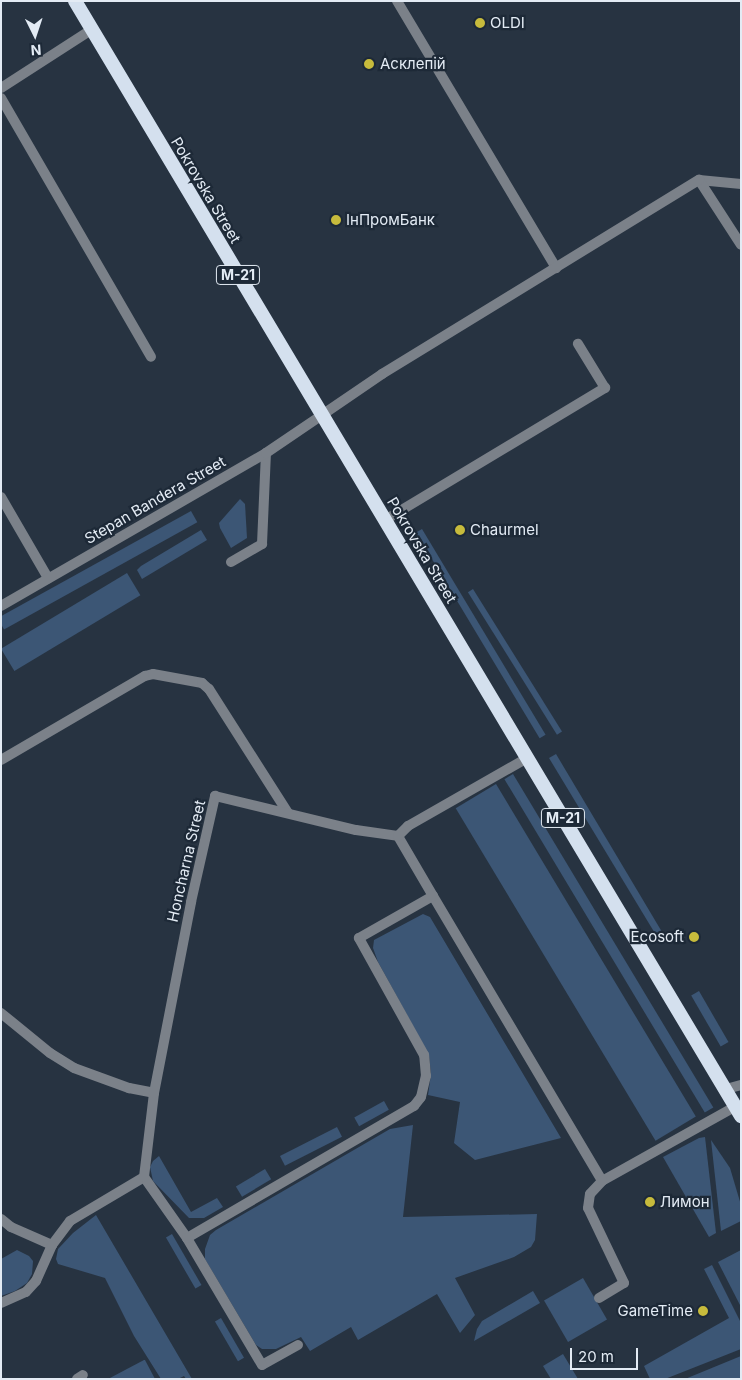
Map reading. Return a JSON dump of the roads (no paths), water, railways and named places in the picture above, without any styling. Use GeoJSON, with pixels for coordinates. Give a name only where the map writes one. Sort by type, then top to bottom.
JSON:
{"type":"FeatureCollection","features":[{"type":"Feature","properties":{"kind":"highway","name":"Pokrovska Street"},"geometry":{"type":"LineString","coordinates":[[74,1],[738,1111]]}},
{"type":"Feature","properties":{"kind":"street"},"geometry":{"type":"LineString","coordinates":[[396,1],[556,268]]}},
{"type":"Feature","properties":{"kind":"street"},"geometry":{"type":"LineString","coordinates":[[1,88],[92,30]]}},
{"type":"Feature","properties":{"kind":"street"},"geometry":{"type":"LineString","coordinates":[[1,98],[151,357]]}},
{"type":"Feature","properties":{"kind":"street"},"geometry":{"type":"LineString","coordinates":[[699,180],[741,184]]}},
{"type":"Feature","properties":{"kind":"street"},"geometry":{"type":"LineString","coordinates":[[699,180],[741,246]]}},
{"type":"Feature","properties":{"kind":"street","name":"Stepan Bandera Street"},"geometry":{"type":"LineString","coordinates":[[1,606],[266,453],[382,374],[699,180]]}},
{"type":"Feature","properties":{"kind":"street"},"geometry":{"type":"LineString","coordinates":[[385,520],[605,388],[578,344]]}},
{"type":"Feature","properties":{"kind":"street"},"geometry":{"type":"LineString","coordinates":[[231,562],[262,544],[266,453]]}},
{"type":"Feature","properties":{"kind":"street"},"geometry":{"type":"LineString","coordinates":[[1,497],[48,578]]}},
{"type":"Feature","properties":{"kind":"street"},"geometry":{"type":"LineString","coordinates":[[1,760],[145,676],[153,674],[202,683],[209,688],[288,813]]}},
{"type":"Feature","properties":{"kind":"street"},"geometry":{"type":"LineString","coordinates":[[527,758],[408,826],[398,836],[602,1181]]}},
{"type":"Feature","properties":{"kind":"street","name":"Honcharna Street"},"geometry":{"type":"LineString","coordinates":[[144,1177],[154,1094],[191,902],[215,796],[356,830],[398,836]]}},
{"type":"Feature","properties":{"kind":"street"},"geometry":{"type":"LineString","coordinates":[[187,1238],[414,1106],[421,1097],[426,1076],[424,1055],[358,938],[433,896]]}},
{"type":"Feature","properties":{"kind":"street"},"geometry":{"type":"LineString","coordinates":[[1,1013],[50,1053],[74,1068],[129,1088],[154,1094]]}},
{"type":"Feature","properties":{"kind":"street"},"geometry":{"type":"LineString","coordinates":[[726,1089],[741,1085]]}},
{"type":"Feature","properties":{"kind":"street"},"geometry":{"type":"LineString","coordinates":[[599,1298],[624,1284],[588,1208],[590,1194],[602,1181],[738,1111]]}},
{"type":"Feature","properties":{"kind":"street"},"geometry":{"type":"LineString","coordinates":[[1,1303],[26,1292],[36,1281],[52,1245],[70,1221],[144,1177],[187,1238],[262,1365],[298,1345]]}},
{"type":"Feature","properties":{"kind":"street"},"geometry":{"type":"LineString","coordinates":[[1,1219],[11,1227],[52,1245]]}},
{"type":"Feature","properties":{"kind":"place","name":"OLDI"},"geometry":{"type":"Point","coordinates":[480,23]}},
{"type":"Feature","properties":{"kind":"place","name":"Асклепій"},"geometry":{"type":"Point","coordinates":[369,64]}},
{"type":"Feature","properties":{"kind":"place","name":"ІнПромБанк"},"geometry":{"type":"Point","coordinates":[336,220]}},
{"type":"Feature","properties":{"kind":"place","name":"Chaurmel"},"geometry":{"type":"Point","coordinates":[460,530]}},
{"type":"Feature","properties":{"kind":"place","name":"Ecosoft"},"geometry":{"type":"Point","coordinates":[694,937]}},
{"type":"Feature","properties":{"kind":"place","name":"Лимон"},"geometry":{"type":"Point","coordinates":[650,1202]}},
{"type":"Feature","properties":{"kind":"place","name":"GameTime"},"geometry":{"type":"Point","coordinates":[703,1311]}}]}
